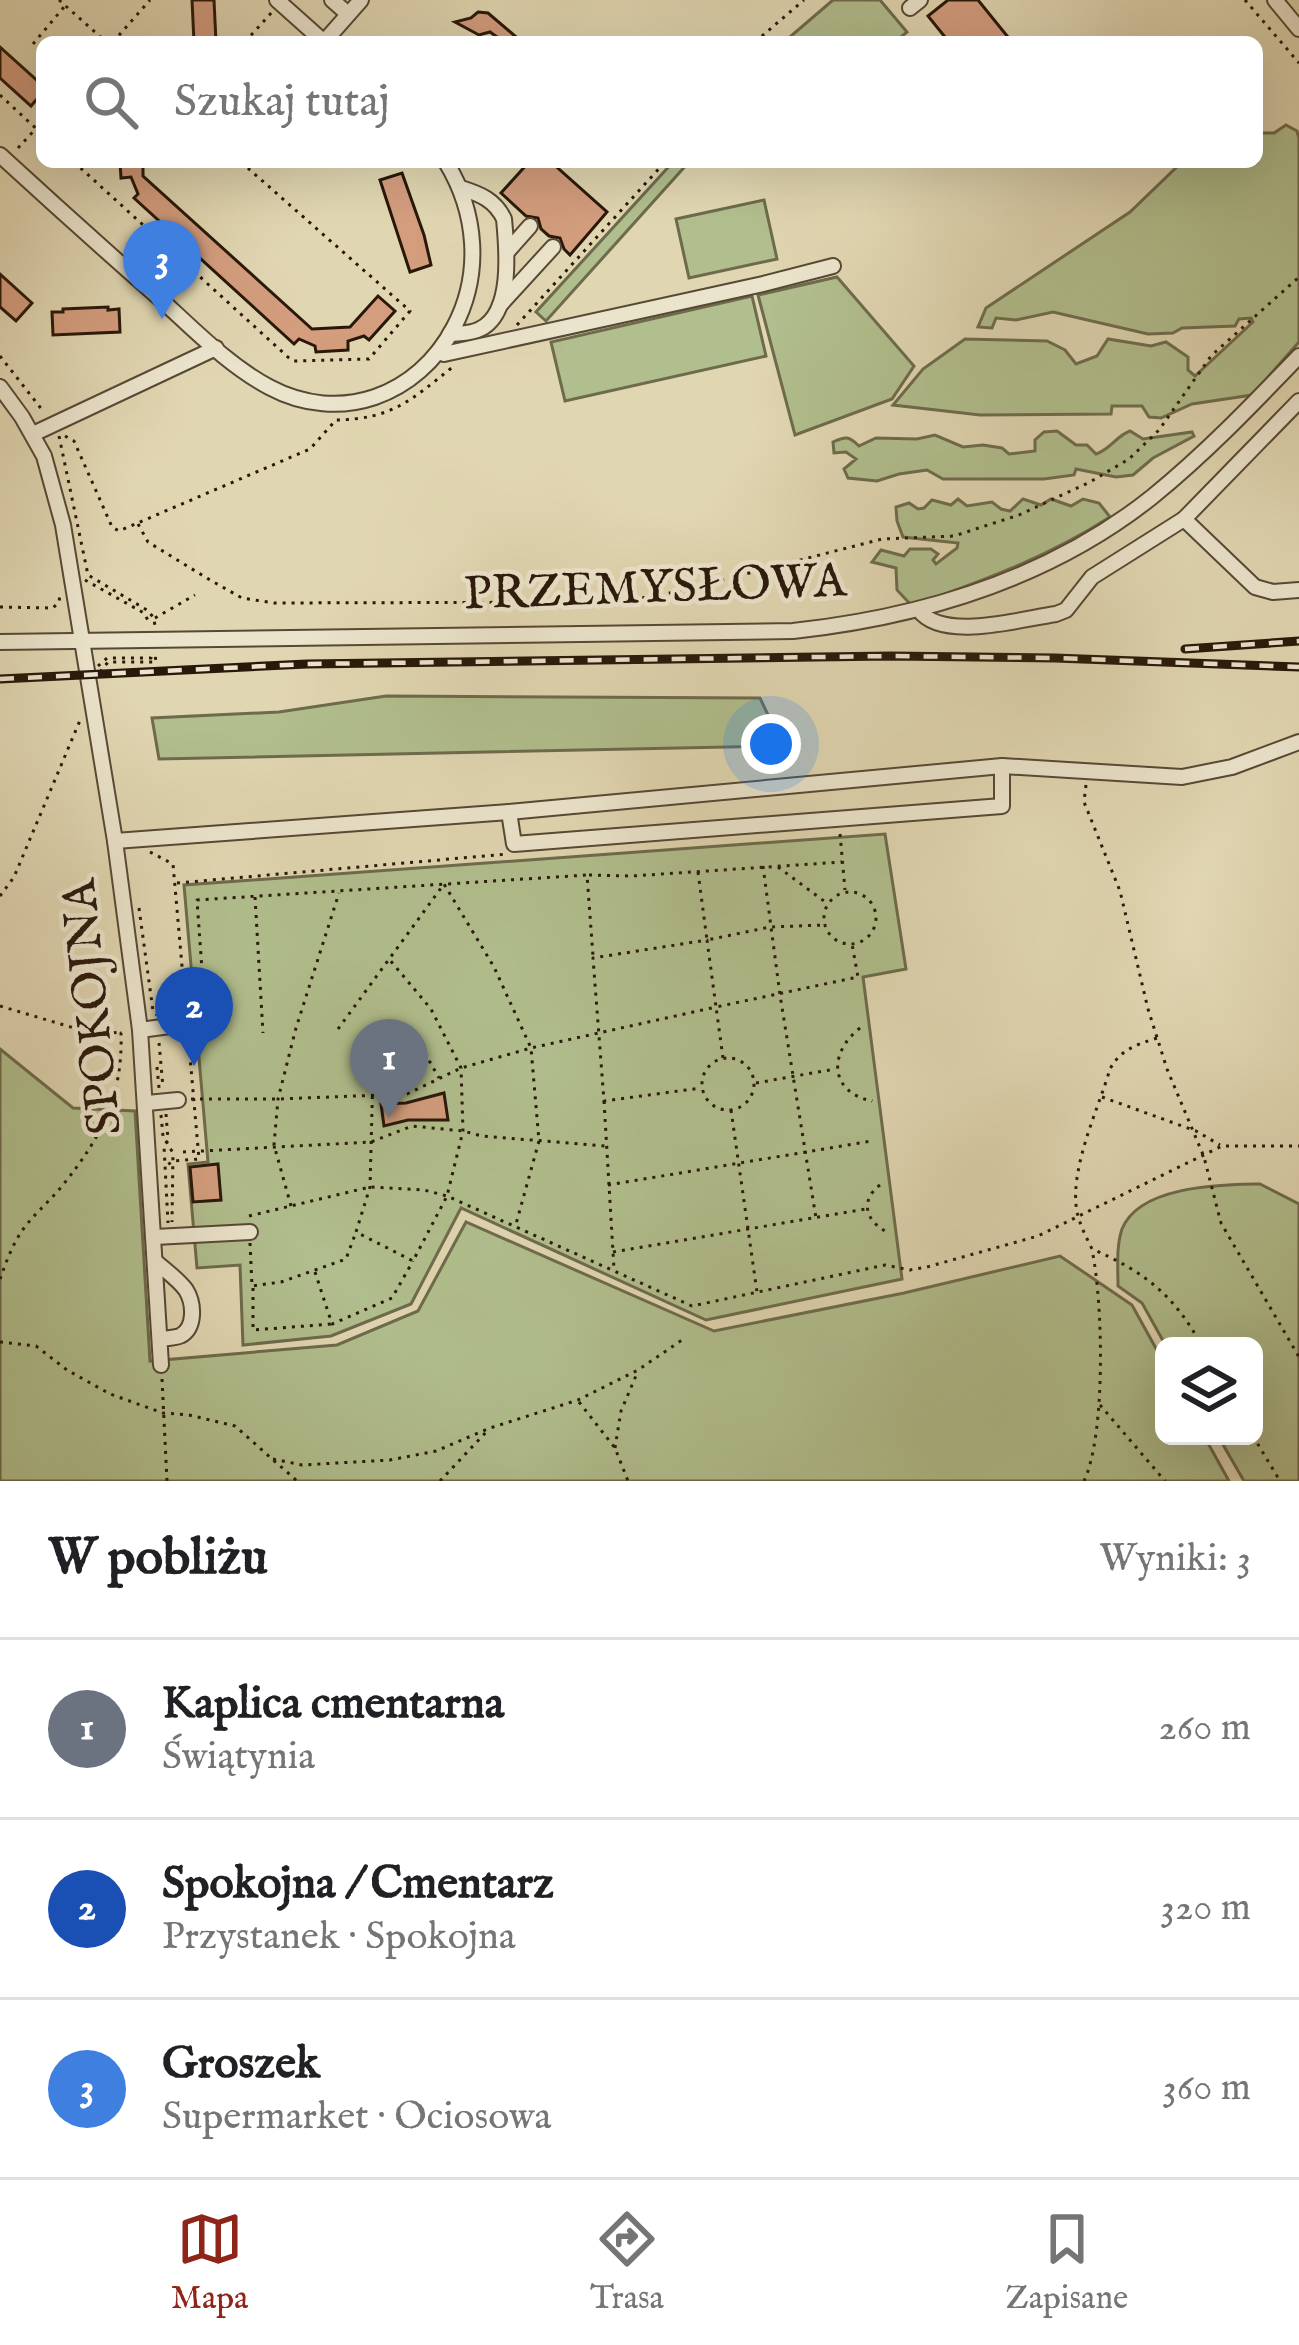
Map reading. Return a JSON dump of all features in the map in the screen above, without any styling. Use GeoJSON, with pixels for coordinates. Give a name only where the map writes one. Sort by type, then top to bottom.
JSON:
{"type":"FeatureCollection","features":[{"type":"Feature","properties":{"kind":"street"},"geometry":{"type":"LineString","coordinates":[[332,0],[348,14]]}},
{"type":"Feature","properties":{"kind":"street"},"geometry":{"type":"LineString","coordinates":[[329,36],[361,0]]}},
{"type":"Feature","properties":{"kind":"street"},"geometry":{"type":"LineString","coordinates":[[1275,0],[1299,29]]}},
{"type":"Feature","properties":{"kind":"street"},"geometry":{"type":"LineString","coordinates":[[279,1],[317,36]]}},
{"type":"Feature","properties":{"kind":"street"},"geometry":{"type":"LineString","coordinates":[[6,154],[216,348],[266,385],[318,403],[370,400],[394,391],[423,370],[451,334],[470,288],[473,254],[470,223],[449,168]]}},
{"type":"Feature","properties":{"kind":"street"},"geometry":{"type":"LineString","coordinates":[[460,188],[485,196],[504,219],[507,253],[500,305]]}},
{"type":"Feature","properties":{"kind":"street"},"geometry":{"type":"LineString","coordinates":[[507,253],[530,226]]}},
{"type":"Feature","properties":{"kind":"street"},"geometry":{"type":"LineString","coordinates":[[451,334],[477,331],[491,321],[553,247]]}},
{"type":"Feature","properties":{"kind":"street"},"geometry":{"type":"LineString","coordinates":[[439,351],[464,350],[833,266]]}},
{"type":"Feature","properties":{"kind":"street"},"geometry":{"type":"LineString","coordinates":[[33,434],[216,348]]}},
{"type":"Feature","properties":{"kind":"street","name":"PRZEMYSŁOWA"},"geometry":{"type":"LineString","coordinates":[[0,642],[793,631],[919,610],[973,594],[1044,564],[1116,522],[1191,464],[1299,356]]}},
{"type":"Feature","properties":{"kind":"street","name":"SPOKOJNA"},"geometry":{"type":"LineString","coordinates":[[0,387],[33,434],[57,498],[115,841],[169,1101],[154,1237],[161,1366]]}},
{"type":"Feature","properties":{"kind":"street"},"geometry":{"type":"LineString","coordinates":[[919,610],[934,623],[960,628],[1066,610],[1092,577],[1184,519],[1299,401]]}},
{"type":"Feature","properties":{"kind":"street"},"geometry":{"type":"LineString","coordinates":[[1184,519],[1255,587],[1273,592],[1299,590]]}},
{"type":"Feature","properties":{"kind":"street"},"geometry":{"type":"LineString","coordinates":[[115,841],[509,812],[1002,766],[1182,777],[1232,767],[1299,742]]}},
{"type":"Feature","properties":{"kind":"street"},"geometry":{"type":"LineString","coordinates":[[509,812],[514,844],[1002,806],[1002,766]]}},
{"type":"Feature","properties":{"kind":"street"},"geometry":{"type":"LineString","coordinates":[[669,797],[673,830]]}},
{"type":"Feature","properties":{"kind":"street"},"geometry":{"type":"LineString","coordinates":[[154,1237],[250,1232]]}},
{"type":"Feature","properties":{"kind":"street"},"geometry":{"type":"LineString","coordinates":[[156,1262],[189,1295],[192,1316],[185,1333],[160,1339]]}},
{"type":"Feature","properties":{"kind":"path"},"geometry":{"type":"LineString","coordinates":[[59,0],[99,36]]}},
{"type":"Feature","properties":{"kind":"path"},"geometry":{"type":"LineString","coordinates":[[118,36],[150,0]]}},
{"type":"Feature","properties":{"kind":"path"},"geometry":{"type":"LineString","coordinates":[[762,36],[804,0]]}},
{"type":"Feature","properties":{"kind":"path"},"geometry":{"type":"LineString","coordinates":[[1245,0],[1299,63]]}},
{"type":"Feature","properties":{"kind":"path"},"geometry":{"type":"LineString","coordinates":[[250,36],[279,1]]}},
{"type":"Feature","properties":{"kind":"path"},"geometry":{"type":"LineString","coordinates":[[40,36],[65,6]]}},
{"type":"Feature","properties":{"kind":"path"},"geometry":{"type":"LineString","coordinates":[[33,44],[36,40]]}},
{"type":"Feature","properties":{"kind":"path"},"geometry":{"type":"LineString","coordinates":[[0,95],[36,129],[6,154]]}},
{"type":"Feature","properties":{"kind":"path"},"geometry":{"type":"LineString","coordinates":[[81,168],[293,362],[369,359],[410,310],[248,168]]}},
{"type":"Feature","properties":{"kind":"path"},"geometry":{"type":"LineString","coordinates":[[138,524],[148,542],[210,580],[242,598],[274,603],[620,602],[882,539],[954,536],[1019,515],[1129,459],[1159,430],[1210,356],[1299,277]]}},
{"type":"Feature","properties":{"kind":"path"},"geometry":{"type":"LineString","coordinates":[[0,356],[55,427],[74,441],[112,527],[118,531],[310,449],[332,423],[341,420]]}},
{"type":"Feature","properties":{"kind":"path"},"geometry":{"type":"LineString","coordinates":[[55,427],[88,575],[154,618],[151,658],[107,658],[99,664],[98,674]]}},
{"type":"Feature","properties":{"kind":"path"},"geometry":{"type":"LineString","coordinates":[[86,597],[85,580],[144,613],[153,641]]}},
{"type":"Feature","properties":{"kind":"path"},"geometry":{"type":"LineString","coordinates":[[154,618],[195,595]]}},
{"type":"Feature","properties":{"kind":"path"},"geometry":{"type":"LineString","coordinates":[[0,608],[53,608]]}},
{"type":"Feature","properties":{"kind":"path"},"geometry":{"type":"LineString","coordinates":[[0,896],[14,877],[90,697]]}},
{"type":"Feature","properties":{"kind":"path"},"geometry":{"type":"LineString","coordinates":[[1087,771],[1084,802],[1120,892],[1148,1010],[1167,1069],[1196,1131],[1220,1223],[1299,1357]]}},
{"type":"Feature","properties":{"kind":"path"},"geometry":{"type":"LineString","coordinates":[[839,818],[846,892]]}},
{"type":"Feature","properties":{"kind":"path"},"geometry":{"type":"LineString","coordinates":[[175,883],[506,856],[514,844]]}},
{"type":"Feature","properties":{"kind":"path"},"geometry":{"type":"LineString","coordinates":[[153,854],[173,864],[175,883],[164,1146],[171,1236]]}},
{"type":"Feature","properties":{"kind":"path"},"geometry":{"type":"LineString","coordinates":[[206,1026],[197,900],[842,862]]}},
{"type":"Feature","properties":{"kind":"path"},"geometry":{"type":"LineString","coordinates":[[763,866],[816,1219]]}},
{"type":"Feature","properties":{"kind":"path"},"geometry":{"type":"LineString","coordinates":[[777,866],[827,904]]}},
{"type":"Feature","properties":{"kind":"path"},"geometry":{"type":"LineString","coordinates":[[698,870],[723,1058]]}},
{"type":"Feature","properties":{"kind":"path"},"geometry":{"type":"LineString","coordinates":[[587,875],[614,1271]]}},
{"type":"Feature","properties":{"kind":"path"},"geometry":{"type":"LineString","coordinates":[[338,1029],[444,884]]}},
{"type":"Feature","properties":{"kind":"path"},"geometry":{"type":"LineString","coordinates":[[444,884],[494,967],[531,1048],[539,1141],[516,1226]]}},
{"type":"Feature","properties":{"kind":"path"},"geometry":{"type":"LineString","coordinates":[[291,1206],[274,1145],[278,1099],[340,891]]}},
{"type":"Feature","properties":{"kind":"path"},"geometry":{"type":"LineString","coordinates":[[846,892],[866,897],[876,914],[870,934],[852,944],[835,939],[824,925],[827,904],[846,892]]}},
{"type":"Feature","properties":{"kind":"path"},"geometry":{"type":"LineString","coordinates":[[255,896],[263,1033]]}},
{"type":"Feature","properties":{"kind":"path"},"geometry":{"type":"LineString","coordinates":[[137,910],[148,1014],[156,1027],[169,1101],[199,1151],[199,1159],[173,1161],[165,1167]]}},
{"type":"Feature","properties":{"kind":"path"},"geometry":{"type":"LineString","coordinates":[[593,958],[770,927],[824,925]]}},
{"type":"Feature","properties":{"kind":"path"},"geometry":{"type":"LineString","coordinates":[[169,1101],[407,1094],[461,1068],[531,1048],[858,977],[852,944]]}},
{"type":"Feature","properties":{"kind":"path"},"geometry":{"type":"LineString","coordinates":[[389,958],[431,1009],[461,1068],[463,1131],[447,1196],[392,1298],[332,1324],[254,1330],[249,1216],[370,1187],[447,1196],[692,1306],[885,1265],[926,1268],[1038,1236],[1222,1146]]}},
{"type":"Feature","properties":{"kind":"path"},"geometry":{"type":"LineString","coordinates":[[0,1006],[74,1028],[121,1033],[156,1027]]}},
{"type":"Feature","properties":{"kind":"path"},"geometry":{"type":"LineString","coordinates":[[860,1028],[842,1045],[838,1068],[848,1092],[872,1101]]}},
{"type":"Feature","properties":{"kind":"path"},"geometry":{"type":"LineString","coordinates":[[400,1031],[414,1034],[440,1078]]}},
{"type":"Feature","properties":{"kind":"path"},"geometry":{"type":"LineString","coordinates":[[0,1279],[23,1229],[84,1158],[111,1110],[122,1064],[121,1033]]}},
{"type":"Feature","properties":{"kind":"path"},"geometry":{"type":"LineString","coordinates":[[253,1286],[281,1282],[346,1259],[370,1187],[374,1033]]}},
{"type":"Feature","properties":{"kind":"path"},"geometry":{"type":"LineString","coordinates":[[1084,1481],[1096,1443],[1099,1404],[1098,1277],[1078,1219],[1077,1180],[1110,1069],[1127,1048],[1159,1038]]}},
{"type":"Feature","properties":{"kind":"path"},"geometry":{"type":"LineString","coordinates":[[723,1058],[740,1061],[754,1083],[748,1101],[731,1110],[715,1107],[701,1088],[709,1066],[723,1058]]}},
{"type":"Feature","properties":{"kind":"path"},"geometry":{"type":"LineString","coordinates":[[754,1083],[838,1068]]}},
{"type":"Feature","properties":{"kind":"path"},"geometry":{"type":"LineString","coordinates":[[604,1101],[701,1088]]}},
{"type":"Feature","properties":{"kind":"path"},"geometry":{"type":"LineString","coordinates":[[1102,1097],[1196,1131],[1222,1146],[1299,1146]]}},
{"type":"Feature","properties":{"kind":"path"},"geometry":{"type":"LineString","coordinates":[[731,1110],[758,1292]]}},
{"type":"Feature","properties":{"kind":"path"},"geometry":{"type":"LineString","coordinates":[[183,1152],[371,1142],[412,1126],[605,1146]]}},
{"type":"Feature","properties":{"kind":"path"},"geometry":{"type":"LineString","coordinates":[[608,1185],[872,1141]]}},
{"type":"Feature","properties":{"kind":"path"},"geometry":{"type":"LineString","coordinates":[[166,1142],[173,1153],[171,1236]]}},
{"type":"Feature","properties":{"kind":"path"},"geometry":{"type":"LineString","coordinates":[[880,1185],[872,1191],[866,1209],[870,1221],[886,1232]]}},
{"type":"Feature","properties":{"kind":"path"},"geometry":{"type":"LineString","coordinates":[[613,1252],[866,1209]]}},
{"type":"Feature","properties":{"kind":"path"},"geometry":{"type":"LineString","coordinates":[[356,1232],[413,1261]]}},
{"type":"Feature","properties":{"kind":"path"},"geometry":{"type":"LineString","coordinates":[[1092,1249],[1125,1263],[1162,1289],[1197,1337]]}},
{"type":"Feature","properties":{"kind":"path"},"geometry":{"type":"LineString","coordinates":[[314,1270],[332,1324]]}},
{"type":"Feature","properties":{"kind":"path"},"geometry":{"type":"LineString","coordinates":[[273,1459],[302,1465],[390,1460],[436,1451],[578,1400],[638,1370],[682,1340]]}},
{"type":"Feature","properties":{"kind":"path"},"geometry":{"type":"LineString","coordinates":[[0,1342],[36,1346],[110,1394],[163,1413],[235,1426],[296,1481]]}},
{"type":"Feature","properties":{"kind":"path"},"geometry":{"type":"LineString","coordinates":[[161,1366],[167,1481]]}},
{"type":"Feature","properties":{"kind":"path"},"geometry":{"type":"LineString","coordinates":[[615,1448],[621,1411],[638,1370]]}},
{"type":"Feature","properties":{"kind":"path"},"geometry":{"type":"LineString","coordinates":[[578,1400],[615,1448],[628,1481]]}},
{"type":"Feature","properties":{"kind":"path"},"geometry":{"type":"LineString","coordinates":[[1099,1404],[1165,1481]]}},
{"type":"Feature","properties":{"kind":"path"},"geometry":{"type":"LineString","coordinates":[[440,1481],[490,1428]]}},
{"type":"Feature","properties":{"kind":"path"},"geometry":{"type":"LineString","coordinates":[[1258,1445],[1280,1481]]}},
{"type":"Feature","properties":{"kind":"green space"},"geometry":{"type":"Polygon","coordinates":[[[833,0],[880,0],[907,32],[902,36],[791,36],[833,0]]]}},
{"type":"Feature","properties":{"kind":"green space"},"geometry":{"type":"Polygon","coordinates":[[[1286,125],[1299,138],[1299,342],[1252,395],[1192,404],[1161,418],[1149,417],[1142,406],[1112,406],[1111,414],[980,415],[893,405],[923,369],[965,339],[1047,341],[1065,350],[1076,364],[1097,356],[1108,339],[1151,346],[1166,342],[1188,357],[1188,370],[1195,376],[1253,322],[1251,318],[1239,319],[1235,326],[1148,334],[1053,312],[1016,320],[996,318],[992,328],[978,327],[986,308],[1130,212],[1176,168],[1263,168],[1263,133],[1274,133],[1286,125]]]}},
{"type":"Feature","properties":{"kind":"green space"},"geometry":{"type":"Polygon","coordinates":[[[668,168],[684,168],[546,321],[536,312],[668,168]]]}},
{"type":"Feature","properties":{"kind":"green space"},"geometry":{"type":"Polygon","coordinates":[[[764,200],[777,259],[689,278],[676,219],[764,200]]]}},
{"type":"Feature","properties":{"kind":"green space"},"geometry":{"type":"Polygon","coordinates":[[[837,277],[914,366],[892,399],[795,435],[758,295],[837,277]]]}},
{"type":"Feature","properties":{"kind":"green space"},"geometry":{"type":"Polygon","coordinates":[[[752,296],[766,356],[565,401],[551,342],[752,296]]]}},
{"type":"Feature","properties":{"kind":"green space"},"geometry":{"type":"Polygon","coordinates":[[[1057,431],[1096,454],[1130,431],[1143,439],[1192,432],[1194,436],[1133,475],[1116,477],[1076,469],[1074,475],[1044,479],[943,479],[927,470],[877,481],[848,478],[844,469],[856,459],[846,452],[834,453],[833,442],[847,438],[859,446],[876,438],[935,435],[963,447],[983,445],[1009,454],[1035,451],[1035,440],[1044,432],[1057,431]]]}},
{"type":"Feature","properties":{"kind":"green space"},"geometry":{"type":"Polygon","coordinates":[[[958,499],[967,506],[992,502],[1010,511],[1023,499],[1041,505],[1051,499],[1071,506],[1083,499],[1099,503],[1110,517],[1038,556],[912,606],[897,590],[896,568],[872,562],[881,550],[904,556],[910,549],[931,549],[938,554],[933,560],[936,564],[958,543],[903,537],[896,507],[909,503],[924,508],[932,500],[951,505],[958,499]]]}},
{"type":"Feature","properties":{"kind":"green space"},"geometry":{"type":"Polygon","coordinates":[[[386,696],[760,698],[776,732],[772,746],[159,759],[152,718],[279,712],[386,696]]]}},
{"type":"Feature","properties":{"kind":"green space"},"geometry":{"type":"Polygon","coordinates":[[[885,834],[906,969],[863,977],[902,1279],[706,1320],[461,1208],[411,1304],[331,1336],[243,1345],[240,1265],[197,1268],[188,1164],[208,1162],[184,885],[885,834]]]}},
{"type":"Feature","properties":{"kind":"green space"},"geometry":{"type":"Polygon","coordinates":[[[0,1049],[73,1108],[135,1111],[150,1361],[337,1345],[418,1311],[466,1222],[714,1331],[1060,1256],[1132,1305],[1155,1347],[1155,1445],[1209,1445],[1229,1481],[0,1481],[0,1049]]]}},
{"type":"Feature","properties":{"kind":"green space"},"geometry":{"type":"Polygon","coordinates":[[[1260,1184],[1299,1204],[1299,1481],[1244,1481],[1223,1445],[1263,1445],[1263,1337],[1161,1337],[1142,1303],[1118,1286],[1118,1250],[1131,1214],[1163,1196],[1260,1184]]]}},
{"type":"Feature","properties":{"kind":"building"},"geometry":{"type":"Polygon","coordinates":[[[192,0],[214,0],[216,36],[194,36],[192,0]]]}},
{"type":"Feature","properties":{"kind":"building"},"geometry":{"type":"Polygon","coordinates":[[[948,0],[978,0],[1007,36],[944,36],[928,16],[948,0]]]}},
{"type":"Feature","properties":{"kind":"building"},"geometry":{"type":"Polygon","coordinates":[[[478,12],[488,13],[515,36],[479,35],[455,22],[478,12]]]}},
{"type":"Feature","properties":{"kind":"building"},"geometry":{"type":"Polygon","coordinates":[[[0,47],[36,80],[36,100],[31,106],[0,78],[0,47]]]}},
{"type":"Feature","properties":{"kind":"building"},"geometry":{"type":"Polygon","coordinates":[[[120,168],[143,168],[143,176],[312,329],[350,327],[378,296],[395,311],[369,340],[364,336],[348,341],[348,350],[316,352],[315,346],[299,339],[294,344],[134,198],[138,194],[131,177],[121,178],[120,168]]]}},
{"type":"Feature","properties":{"kind":"building"},"geometry":{"type":"Polygon","coordinates":[[[524,168],[558,168],[607,212],[570,255],[560,238],[541,229],[538,218],[526,216],[501,193],[524,168]]]}},
{"type":"Feature","properties":{"kind":"building"},"geometry":{"type":"Polygon","coordinates":[[[402,173],[431,265],[410,272],[380,180],[402,173]]]}},
{"type":"Feature","properties":{"kind":"building"},"geometry":{"type":"Polygon","coordinates":[[[0,274],[32,303],[16,321],[0,307],[0,274]]]}},
{"type":"Feature","properties":{"kind":"building"},"geometry":{"type":"Polygon","coordinates":[[[119,309],[120,332],[53,335],[52,312],[119,309]]]}},
{"type":"Feature","properties":{"kind":"building"},"geometry":{"type":"Polygon","coordinates":[[[444,1093],[448,1120],[408,1120],[384,1126],[381,1104],[444,1093]]]}},
{"type":"Feature","properties":{"kind":"building"},"geometry":{"type":"Polygon","coordinates":[[[218,1164],[221,1200],[193,1202],[190,1167],[218,1164]]]}},
{"type":"Feature","properties":{"kind":"railway"},"geometry":{"type":"LineString","coordinates":[[1185,649],[1299,641]]}},
{"type":"Feature","properties":{"kind":"railway"},"geometry":{"type":"LineString","coordinates":[[0,679],[307,664],[891,656],[1299,667]]}},
{"type":"Feature","properties":{"kind":"place","name":"Groszek"},"geometry":{"type":"Point","coordinates":[162,319]}},
{"type":"Feature","properties":{"kind":"place","name":"Spokojna / Cmentarz"},"geometry":{"type":"Point","coordinates":[194,1066]}},
{"type":"Feature","properties":{"kind":"place","name":"Kaplica cmentarna"},"geometry":{"type":"Point","coordinates":[389,1118]}}]}
